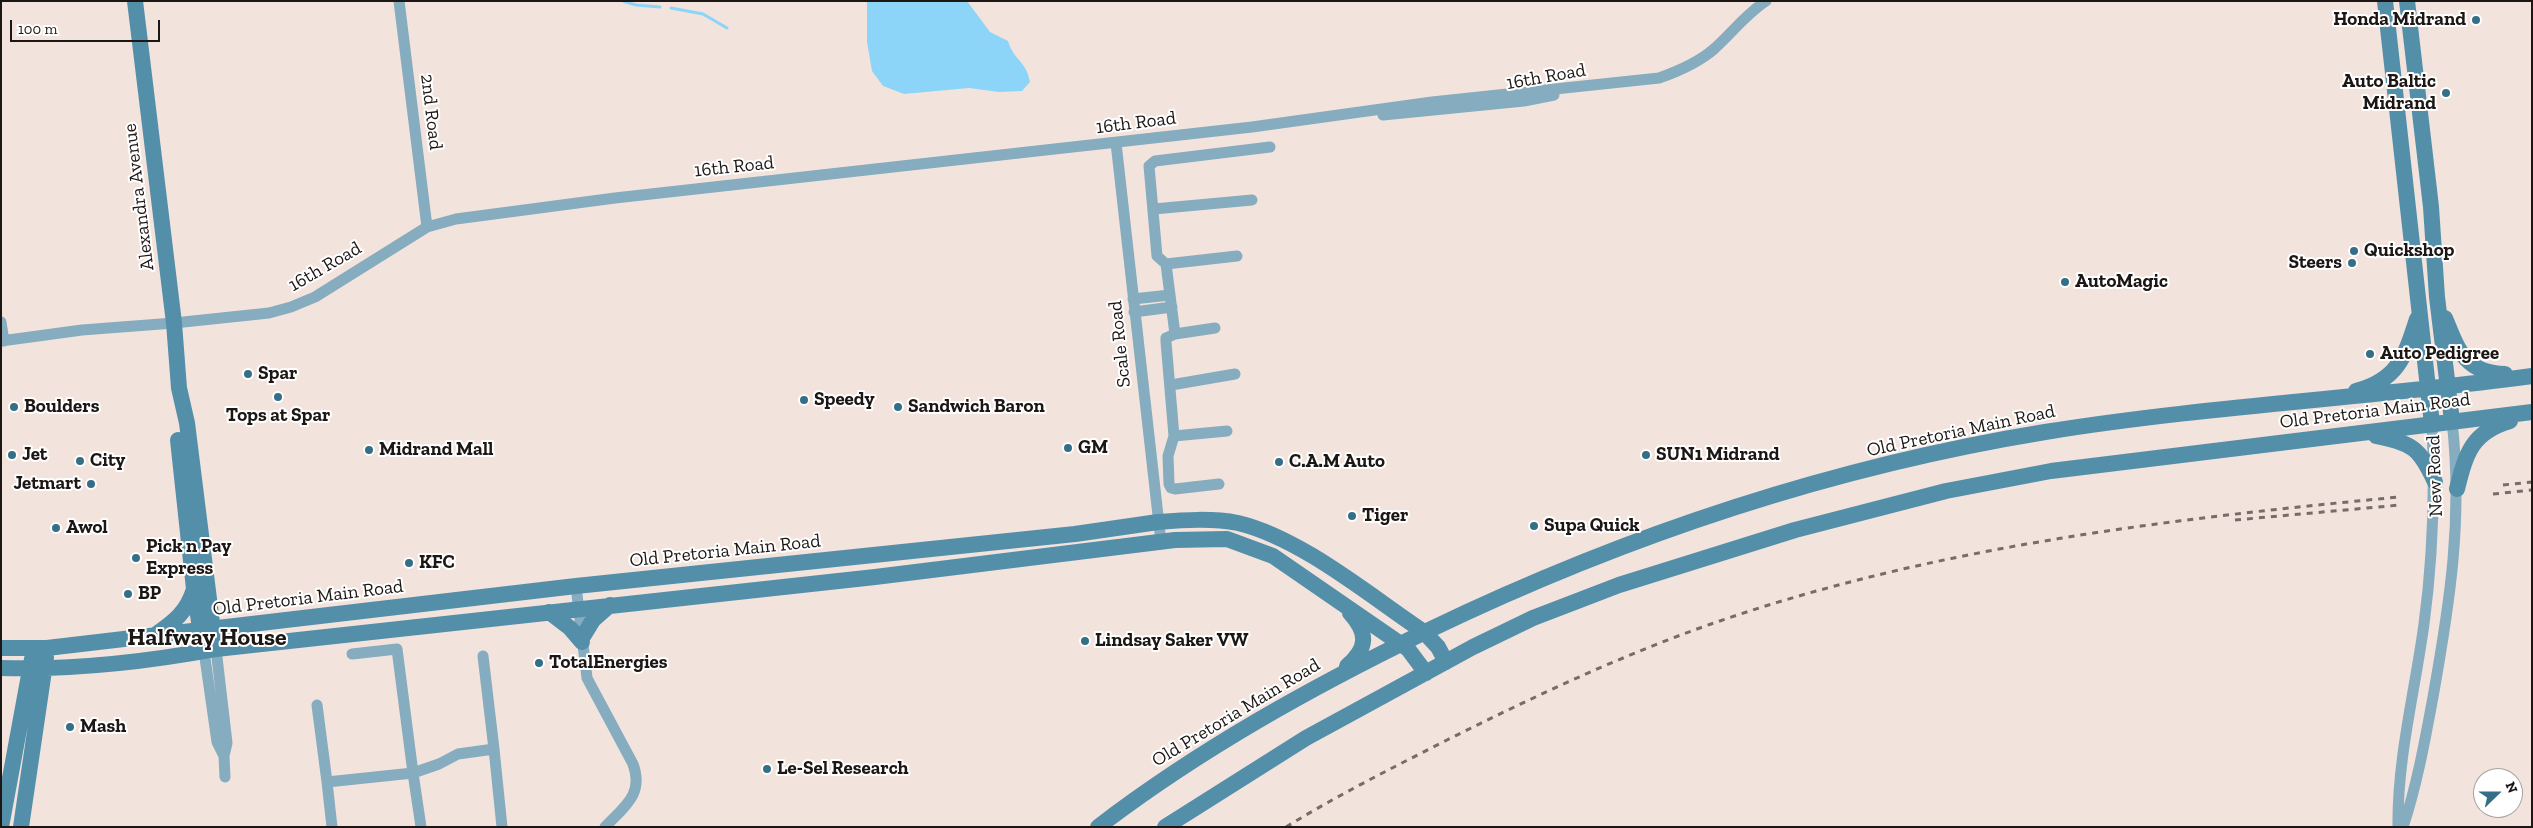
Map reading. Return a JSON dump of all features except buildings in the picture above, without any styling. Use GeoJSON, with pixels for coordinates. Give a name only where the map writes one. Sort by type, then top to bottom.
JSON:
{"type":"FeatureCollection","features":[{"type":"Feature","properties":{"kind":"main road","name":"Alexandra Avenue"},"geometry":{"type":"LineString","coordinates":[[135,1],[174,324],[179,388],[187,422],[206,630]]}},
{"type":"Feature","properties":{"kind":"main road","name":"New Road"},"geometry":{"type":"LineString","coordinates":[[2385,1],[2432,424]]}},
{"type":"Feature","properties":{"kind":"main road","name":"New Road"},"geometry":{"type":"LineString","coordinates":[[2407,1],[2430,207],[2437,297],[2452,421]]}},
{"type":"Feature","properties":{"kind":"main road"},"geometry":{"type":"LineString","coordinates":[[2437,297],[2458,348],[2468,362],[2480,370],[2532,375]]}},
{"type":"Feature","properties":{"kind":"main road"},"geometry":{"type":"LineString","coordinates":[[2316,401],[2376,384],[2388,376],[2407,351],[2420,312]]}},
{"type":"Feature","properties":{"kind":"main road","name":"Old Pretoria Main Road"},"geometry":{"type":"LineString","coordinates":[[1098,827],[1205,753],[1318,685],[1401,643],[1516,589],[1613,550],[1749,504],[1863,471],[1986,443],[2069,428],[2447,388],[2532,375]]}},
{"type":"Feature","properties":{"kind":"main road","name":"Alexandra Avenue"},"geometry":{"type":"LineString","coordinates":[[179,388],[176,421],[194,589],[210,650]]}},
{"type":"Feature","properties":{"kind":"main road"},"geometry":{"type":"LineString","coordinates":[[2457,489],[2466,456],[2479,436],[2493,427],[2532,414]]}},
{"type":"Feature","properties":{"kind":"main road","name":"Old Pretoria Main Road"},"geometry":{"type":"LineString","coordinates":[[1165,827],[1306,738],[1446,662],[1533,618],[1619,585],[1812,524],[1966,487],[2110,462],[2366,433],[2452,421],[2532,414]]}},
{"type":"Feature","properties":{"kind":"main road"},"geometry":{"type":"LineString","coordinates":[[2366,433],[2396,439],[2412,447],[2421,456],[2435,482]]}},
{"type":"Feature","properties":{"kind":"main road","name":"Old Pretoria Main Road"},"geometry":{"type":"LineString","coordinates":[[1,648],[40,648],[153,636],[576,586],[876,556],[1158,522],[1227,521],[1273,535],[1326,566],[1424,632],[1438,647],[1446,662]]}},
{"type":"Feature","properties":{"kind":"main road","name":"Old Pretoria Main Road"},"geometry":{"type":"LineString","coordinates":[[1,668],[39,668],[210,650],[875,577],[1161,542],[1209,538],[1227,539],[1247,544],[1278,559],[1338,598],[1401,643],[1411,652],[1426,673]]}},
{"type":"Feature","properties":{"kind":"main road"},"geometry":{"type":"LineString","coordinates":[[153,636],[182,614],[189,604],[194,589]]}},
{"type":"Feature","properties":{"kind":"main road"},"geometry":{"type":"LineString","coordinates":[[1318,685],[1352,661],[1364,642],[1360,624],[1338,598]]}},
{"type":"Feature","properties":{"kind":"main road"},"geometry":{"type":"LineString","coordinates":[[549,612],[582,640],[593,620],[610,605]]}},
{"type":"Feature","properties":{"kind":"main road"},"geometry":{"type":"LineString","coordinates":[[21,827],[40,648]]}},
{"type":"Feature","properties":{"kind":"main road"},"geometry":{"type":"LineString","coordinates":[[1,827],[39,668]]}},
{"type":"Feature","properties":{"kind":"street","name":"2nd Road"},"geometry":{"type":"LineString","coordinates":[[399,1],[427,227]]}},
{"type":"Feature","properties":{"kind":"street","name":"16th Road"},"geometry":{"type":"LineString","coordinates":[[2,341],[82,330],[174,324],[269,313],[315,297],[427,227],[456,219],[615,198],[1116,143],[1320,118],[1392,115],[1524,101],[1599,86],[1659,78],[1686,68],[1714,49],[1748,15],[1766,1]]}},
{"type":"Feature","properties":{"kind":"street","name":"Scale Road"},"geometry":{"type":"LineString","coordinates":[[1116,143],[1161,542]]}},
{"type":"Feature","properties":{"kind":"street"},"geometry":{"type":"LineString","coordinates":[[1175,334],[1166,264],[1157,256],[1149,166],[1152,162],[1270,147]]}},
{"type":"Feature","properties":{"kind":"street"},"geometry":{"type":"LineString","coordinates":[[1154,209],[1252,200]]}},
{"type":"Feature","properties":{"kind":"street"},"geometry":{"type":"LineString","coordinates":[[1166,264],[1237,256]]}},
{"type":"Feature","properties":{"kind":"street"},"geometry":{"type":"LineString","coordinates":[[1133,299],[1170,294]]}},
{"type":"Feature","properties":{"kind":"street"},"geometry":{"type":"LineString","coordinates":[[1134,312],[1172,308]]}},
{"type":"Feature","properties":{"kind":"street"},"geometry":{"type":"LineString","coordinates":[[1,322],[2,341]]}},
{"type":"Feature","properties":{"kind":"street"},"geometry":{"type":"LineString","coordinates":[[1215,328],[1175,334],[1166,338],[1174,436],[1168,456],[1171,488],[1219,484]]}},
{"type":"Feature","properties":{"kind":"street"},"geometry":{"type":"LineString","coordinates":[[1171,385],[1235,374]]}},
{"type":"Feature","properties":{"kind":"street","name":"New Road"},"geometry":{"type":"LineString","coordinates":[[2403,827],[2425,737],[2446,628],[2454,568],[2457,489],[2452,421]]}},
{"type":"Feature","properties":{"kind":"street","name":"New Road"},"geometry":{"type":"LineString","coordinates":[[2398,827],[2408,722],[2424,623],[2434,520],[2435,482],[2432,424]]}},
{"type":"Feature","properties":{"kind":"street"},"geometry":{"type":"LineString","coordinates":[[1174,436],[1227,431]]}},
{"type":"Feature","properties":{"kind":"street"},"geometry":{"type":"LineString","coordinates":[[576,586],[586,678],[634,764],[638,786],[628,803],[605,827]]}},
{"type":"Feature","properties":{"kind":"street"},"geometry":{"type":"LineString","coordinates":[[352,654],[397,649],[422,827]]}},
{"type":"Feature","properties":{"kind":"street","name":"Alexandra Avenue"},"geometry":{"type":"LineString","coordinates":[[210,650],[217,742],[224,756],[225,777]]}},
{"type":"Feature","properties":{"kind":"street"},"geometry":{"type":"LineString","coordinates":[[483,656],[502,827]]}},
{"type":"Feature","properties":{"kind":"street"},"geometry":{"type":"LineString","coordinates":[[317,705],[332,827]]}},
{"type":"Feature","properties":{"kind":"street"},"geometry":{"type":"LineString","coordinates":[[327,782],[413,773],[439,764],[458,754],[494,749]]}},
{"type":"Feature","properties":{"kind":"water"},"geometry":{"type":"Polygon","coordinates":[[[867,1],[967,1],[990,32],[1008,41],[1013,53],[1026,69],[1030,82],[1022,91],[999,92],[969,88],[904,94],[883,86],[872,71],[867,42],[867,1]]]}},
{"type":"Feature","properties":{"kind":"waterway"},"geometry":{"type":"LineString","coordinates":[[623,1],[636,5],[660,7]]}},
{"type":"Feature","properties":{"kind":"waterway"},"geometry":{"type":"LineString","coordinates":[[671,8],[703,14],[727,28]]}},
{"type":"Feature","properties":{"kind":"railway"},"geometry":{"type":"LineString","coordinates":[[2503,485],[2532,482]]}},
{"type":"Feature","properties":{"kind":"railway"},"geometry":{"type":"LineString","coordinates":[[2493,494],[2532,490]]}},
{"type":"Feature","properties":{"kind":"railway"},"geometry":{"type":"LineString","coordinates":[[1286,827],[1345,793],[1447,740],[1577,678],[1677,636],[1794,597],[1964,556],[2051,540],[2225,515],[2399,497]]}},
{"type":"Feature","properties":{"kind":"railway"},"geometry":{"type":"LineString","coordinates":[[2235,520],[2400,505]]}},
{"type":"Feature","properties":{"kind":"place","name":"Honda Midrand"},"geometry":{"type":"Point","coordinates":[2476,20]}},
{"type":"Feature","properties":{"kind":"place","name":"Auto Baltic Midrand"},"geometry":{"type":"Point","coordinates":[2446,93]}},
{"type":"Feature","properties":{"kind":"place","name":"Quickshop"},"geometry":{"type":"Point","coordinates":[2354,251]}},
{"type":"Feature","properties":{"kind":"place","name":"Steers"},"geometry":{"type":"Point","coordinates":[2352,263]}},
{"type":"Feature","properties":{"kind":"place","name":"AutoMagic"},"geometry":{"type":"Point","coordinates":[2065,282]}},
{"type":"Feature","properties":{"kind":"place","name":"Auto Pedigree"},"geometry":{"type":"Point","coordinates":[2370,354]}},
{"type":"Feature","properties":{"kind":"place","name":"Spar"},"geometry":{"type":"Point","coordinates":[248,374]}},
{"type":"Feature","properties":{"kind":"place","name":"Tops at Spar"},"geometry":{"type":"Point","coordinates":[278,397]}},
{"type":"Feature","properties":{"kind":"place","name":"Speedy"},"geometry":{"type":"Point","coordinates":[804,400]}},
{"type":"Feature","properties":{"kind":"place","name":"Boulders"},"geometry":{"type":"Point","coordinates":[14,407]}},
{"type":"Feature","properties":{"kind":"place","name":"Sandwich Baron"},"geometry":{"type":"Point","coordinates":[898,407]}},
{"type":"Feature","properties":{"kind":"place","name":"GM"},"geometry":{"type":"Point","coordinates":[1068,448]}},
{"type":"Feature","properties":{"kind":"place","name":"Midrand Mall"},"geometry":{"type":"Point","coordinates":[369,450]}},
{"type":"Feature","properties":{"kind":"place","name":"Jet"},"geometry":{"type":"Point","coordinates":[12,455]}},
{"type":"Feature","properties":{"kind":"place","name":"SUN1 Midrand"},"geometry":{"type":"Point","coordinates":[1646,455]}},
{"type":"Feature","properties":{"kind":"place","name":"City"},"geometry":{"type":"Point","coordinates":[80,461]}},
{"type":"Feature","properties":{"kind":"place","name":"C.A.M Auto"},"geometry":{"type":"Point","coordinates":[1279,462]}},
{"type":"Feature","properties":{"kind":"place","name":"Jetmart"},"geometry":{"type":"Point","coordinates":[91,484]}},
{"type":"Feature","properties":{"kind":"place","name":"Tiger"},"geometry":{"type":"Point","coordinates":[1352,516]}},
{"type":"Feature","properties":{"kind":"place","name":"Supa Quick"},"geometry":{"type":"Point","coordinates":[1534,526]}},
{"type":"Feature","properties":{"kind":"place","name":"Awol"},"geometry":{"type":"Point","coordinates":[56,528]}},
{"type":"Feature","properties":{"kind":"place","name":"Pick n Pay Express"},"geometry":{"type":"Point","coordinates":[136,558]}},
{"type":"Feature","properties":{"kind":"place","name":"KFC"},"geometry":{"type":"Point","coordinates":[409,563]}},
{"type":"Feature","properties":{"kind":"place","name":"BP"},"geometry":{"type":"Point","coordinates":[128,594]}},
{"type":"Feature","properties":{"kind":"place","name":"Lindsay Saker VW"},"geometry":{"type":"Point","coordinates":[1085,641]}},
{"type":"Feature","properties":{"kind":"place","name":"TotalEnergies"},"geometry":{"type":"Point","coordinates":[539,663]}},
{"type":"Feature","properties":{"kind":"place","name":"Mash"},"geometry":{"type":"Point","coordinates":[70,727]}},
{"type":"Feature","properties":{"kind":"place","name":"Le-Sel Research"},"geometry":{"type":"Point","coordinates":[767,769]}},
{"type":"Feature","properties":{"kind":"district","name":"Halfway House"},"geometry":{"type":"Point","coordinates":[207,638]}}]}
